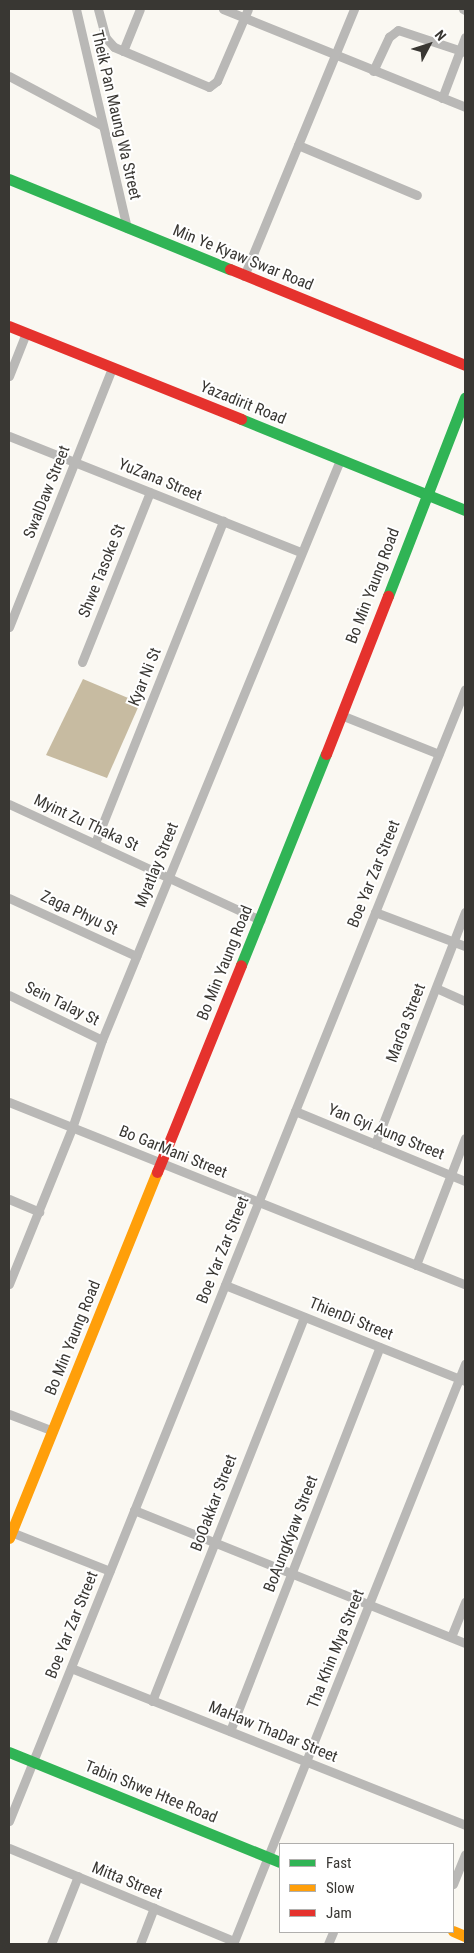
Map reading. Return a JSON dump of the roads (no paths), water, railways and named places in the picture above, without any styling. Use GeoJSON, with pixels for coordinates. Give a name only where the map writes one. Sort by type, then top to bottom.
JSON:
{"type":"FeatureCollection","features":[{"type":"Feature","properties":{"kind":"street","name":"Theik Pan Maung Wa Street"},"geometry":{"type":"LineString","coordinates":[[76,9],[127,228]]}},
{"type":"Feature","properties":{"kind":"street"},"geometry":{"type":"LineString","coordinates":[[98,9],[106,38],[114,47],[205,87],[213,86],[246,13]]}},
{"type":"Feature","properties":{"kind":"street"},"geometry":{"type":"LineString","coordinates":[[124,51],[140,9]]}},
{"type":"Feature","properties":{"kind":"street"},"geometry":{"type":"LineString","coordinates":[[224,9],[246,13],[373,71],[465,107]]}},
{"type":"Feature","properties":{"kind":"street"},"geometry":{"type":"LineString","coordinates":[[244,276],[354,9]]}},
{"type":"Feature","properties":{"kind":"street"},"geometry":{"type":"LineString","coordinates":[[373,71],[389,37],[398,30],[463,51]]}},
{"type":"Feature","properties":{"kind":"street"},"geometry":{"type":"LineString","coordinates":[[442,98],[463,51],[465,37]]}},
{"type":"Feature","properties":{"kind":"street"},"geometry":{"type":"LineString","coordinates":[[9,76],[103,126]]}},
{"type":"Feature","properties":{"kind":"street"},"geometry":{"type":"LineString","coordinates":[[298,145],[418,194]]}},
{"type":"Feature","properties":{"kind":"street","name":"Min Ye Kyaw Swar Road"},"geometry":{"type":"LineString","coordinates":[[9,178],[244,276],[465,365]]}},
{"type":"Feature","properties":{"kind":"street","name":"Yazadirit Road"},"geometry":{"type":"LineString","coordinates":[[9,326],[340,460],[428,489],[465,510]]}},
{"type":"Feature","properties":{"kind":"street"},"geometry":{"type":"LineString","coordinates":[[9,376],[26,333]]}},
{"type":"Feature","properties":{"kind":"street","name":"SwalDaw Street"},"geometry":{"type":"LineString","coordinates":[[9,627],[112,368]]}},
{"type":"Feature","properties":{"kind":"street","name":"Bo Min Yaung Road"},"geometry":{"type":"LineString","coordinates":[[10,1535],[260,920],[465,397]]}},
{"type":"Feature","properties":{"kind":"street","name":"YuZana Street"},"geometry":{"type":"LineString","coordinates":[[9,436],[300,552]]}},
{"type":"Feature","properties":{"kind":"street","name":"Myatlay Street"},"geometry":{"type":"LineString","coordinates":[[9,1284],[72,1128],[102,1040],[300,552],[340,460]]}},
{"type":"Feature","properties":{"kind":"street","name":"Shwe Tasoke St"},"geometry":{"type":"LineString","coordinates":[[82,662],[150,492]]}},
{"type":"Feature","properties":{"kind":"street","name":"Kyar Ni St"},"geometry":{"type":"LineString","coordinates":[[95,843],[223,521]]}},
{"type":"Feature","properties":{"kind":"street","name":"Boe Yar Zar Street"},"geometry":{"type":"LineString","coordinates":[[9,1821],[465,690]]}},
{"type":"Feature","properties":{"kind":"street"},"geometry":{"type":"LineString","coordinates":[[341,715],[439,754]]}},
{"type":"Feature","properties":{"kind":"street","name":"Myint Zu Thaka St"},"geometry":{"type":"LineString","coordinates":[[9,804],[260,920]]}},
{"type":"Feature","properties":{"kind":"street","name":"Zaga Phyu St"},"geometry":{"type":"LineString","coordinates":[[9,898],[136,956]]}},
{"type":"Feature","properties":{"kind":"street"},"geometry":{"type":"LineString","coordinates":[[375,912],[465,946]]}},
{"type":"Feature","properties":{"kind":"street","name":"MarGa Street"},"geometry":{"type":"LineString","coordinates":[[375,1144],[465,912]]}},
{"type":"Feature","properties":{"kind":"street"},"geometry":{"type":"LineString","coordinates":[[436,988],[465,1000]]}},
{"type":"Feature","properties":{"kind":"street","name":"Sein Talay St"},"geometry":{"type":"LineString","coordinates":[[9,995],[102,1040]]}},
{"type":"Feature","properties":{"kind":"street","name":"Bo GarMani Street"},"geometry":{"type":"LineString","coordinates":[[9,1102],[465,1284]]}},
{"type":"Feature","properties":{"kind":"street","name":"Yan Gyi Aung Street"},"geometry":{"type":"LineString","coordinates":[[295,1111],[465,1181]]}},
{"type":"Feature","properties":{"kind":"street"},"geometry":{"type":"LineString","coordinates":[[416,1265],[465,1138]]}},
{"type":"Feature","properties":{"kind":"street"},"geometry":{"type":"LineString","coordinates":[[9,1200],[39,1212]]}},
{"type":"Feature","properties":{"kind":"street","name":"ThienDi Street"},"geometry":{"type":"LineString","coordinates":[[225,1286],[462,1380]]}},
{"type":"Feature","properties":{"kind":"street","name":"BoOakkar Street"},"geometry":{"type":"LineString","coordinates":[[152,1700],[304,1317]]}},
{"type":"Feature","properties":{"kind":"street","name":"BoAungKyaw Street"},"geometry":{"type":"LineString","coordinates":[[230,1731],[380,1347]]}},
{"type":"Feature","properties":{"kind":"street","name":"Tha Khin Mya Street"},"geometry":{"type":"LineString","coordinates":[[233,1942],[462,1380],[465,1364]]}},
{"type":"Feature","properties":{"kind":"street"},"geometry":{"type":"LineString","coordinates":[[9,1414],[53,1431]]}},
{"type":"Feature","properties":{"kind":"street"},"geometry":{"type":"LineString","coordinates":[[134,1510],[465,1642]]}},
{"type":"Feature","properties":{"kind":"street"},"geometry":{"type":"LineString","coordinates":[[10,1535],[110,1571]]}},
{"type":"Feature","properties":{"kind":"street"},"geometry":{"type":"LineString","coordinates":[[451,1637],[465,1602]]}},
{"type":"Feature","properties":{"kind":"street","name":"MaHaw ThaDar Street"},"geometry":{"type":"LineString","coordinates":[[71,1668],[465,1825]]}},
{"type":"Feature","properties":{"kind":"street","name":"Tabin Shwe Htee Road"},"geometry":{"type":"LineString","coordinates":[[9,1752],[279,1862]]}},
{"type":"Feature","properties":{"kind":"street","name":"Mitta Street"},"geometry":{"type":"LineString","coordinates":[[9,1848],[233,1942]]}},
{"type":"Feature","properties":{"kind":"street"},"geometry":{"type":"LineString","coordinates":[[454,1882],[465,1854]]}},
{"type":"Feature","properties":{"kind":"street"},"geometry":{"type":"LineString","coordinates":[[51,1944],[78,1876]]}},
{"type":"Feature","properties":{"kind":"street"},"geometry":{"type":"LineString","coordinates":[[140,1944],[154,1908]]}}]}
